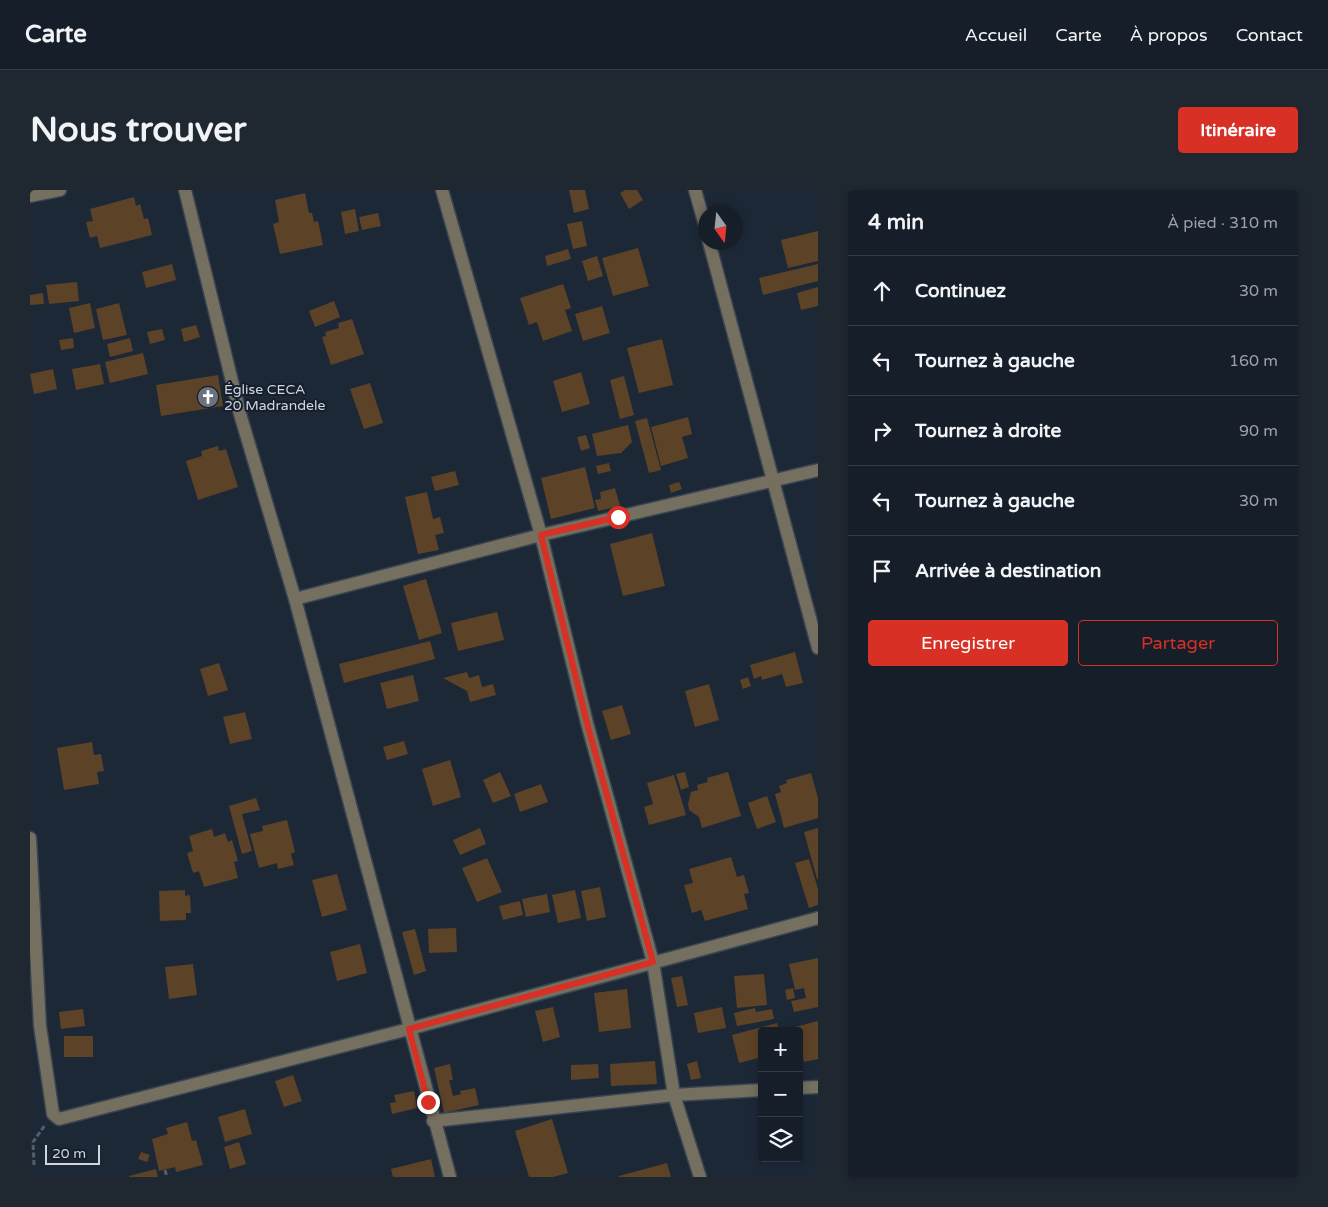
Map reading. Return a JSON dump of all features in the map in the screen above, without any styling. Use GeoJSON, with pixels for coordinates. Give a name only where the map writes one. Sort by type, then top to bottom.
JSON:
{"type":"FeatureCollection","features":[{"type":"Feature","properties":{"kind":"street"},"geometry":{"type":"LineString","coordinates":[[30,196],[60,190]]}},
{"type":"Feature","properties":{"kind":"street"},"geometry":{"type":"LineString","coordinates":[[185,190],[240,414],[295,599],[433,1121],[450,1177]]}},
{"type":"Feature","properties":{"kind":"street"},"geometry":{"type":"LineString","coordinates":[[442,190],[541,535],[587,723],[653,962],[674,1095],[700,1177]]}},
{"type":"Feature","properties":{"kind":"street"},"geometry":{"type":"LineString","coordinates":[[694,190],[699,205]]}},
{"type":"Feature","properties":{"kind":"street"},"geometry":{"type":"LineString","coordinates":[[712,250],[772,482],[818,648]]}},
{"type":"Feature","properties":{"kind":"street"},"geometry":{"type":"LineString","coordinates":[[295,599],[541,535],[818,470]]}},
{"type":"Feature","properties":{"kind":"street"},"geometry":{"type":"LineString","coordinates":[[30,838],[35,1027],[55,1117],[59,1118],[409,1029],[818,918]]}},
{"type":"Feature","properties":{"kind":"street"},"geometry":{"type":"LineString","coordinates":[[803,1088],[818,1087]]}},
{"type":"Feature","properties":{"kind":"street"},"geometry":{"type":"LineString","coordinates":[[433,1121],[674,1095],[758,1090]]}},
{"type":"Feature","properties":{"kind":"path"},"geometry":{"type":"LineString","coordinates":[[34,1165],[33,1142],[41,1128],[55,1117]]}},
{"type":"Feature","properties":{"kind":"path"},"geometry":{"type":"LineString","coordinates":[[165,1170],[167,1177]]}},
{"type":"Feature","properties":{"kind":"building"},"geometry":{"type":"Polygon","coordinates":[[[569,190],[585,190],[589,209],[574,213],[569,190]]]}},
{"type":"Feature","properties":{"kind":"building"},"geometry":{"type":"Polygon","coordinates":[[[625,190],[637,190],[643,200],[629,209],[620,193],[625,190]]]}},
{"type":"Feature","properties":{"kind":"building"},"geometry":{"type":"Polygon","coordinates":[[[305,193],[309,213],[312,213],[314,222],[318,221],[323,245],[280,254],[273,224],[279,222],[275,200],[305,193]]]}},
{"type":"Feature","properties":{"kind":"building"},"geometry":{"type":"Polygon","coordinates":[[[134,197],[136,206],[140,204],[144,219],[148,218],[152,235],[100,248],[97,236],[90,238],[86,222],[93,221],[90,209],[134,197]]]}},
{"type":"Feature","properties":{"kind":"building"},"geometry":{"type":"Polygon","coordinates":[[[355,209],[359,231],[345,234],[341,212],[355,209]]]}},
{"type":"Feature","properties":{"kind":"building"},"geometry":{"type":"Polygon","coordinates":[[[378,213],[381,226],[362,230],[359,217],[378,213]]]}},
{"type":"Feature","properties":{"kind":"building"},"geometry":{"type":"Polygon","coordinates":[[[582,221],[587,246],[573,249],[567,224],[582,221]]]}},
{"type":"Feature","properties":{"kind":"building"},"geometry":{"type":"Polygon","coordinates":[[[818,231],[818,261],[788,268],[781,240],[818,231]]]}},
{"type":"Feature","properties":{"kind":"building"},"geometry":{"type":"Polygon","coordinates":[[[638,248],[649,286],[613,296],[602,258],[638,248]]]}},
{"type":"Feature","properties":{"kind":"building"},"geometry":{"type":"Polygon","coordinates":[[[568,249],[571,259],[547,266],[545,256],[568,249]]]}},
{"type":"Feature","properties":{"kind":"building"},"geometry":{"type":"Polygon","coordinates":[[[597,256],[603,276],[588,281],[582,261],[597,256]]]}},
{"type":"Feature","properties":{"kind":"building"},"geometry":{"type":"Polygon","coordinates":[[[172,264],[176,280],[146,288],[142,272],[172,264]]]}},
{"type":"Feature","properties":{"kind":"building"},"geometry":{"type":"Polygon","coordinates":[[[818,264],[818,281],[763,295],[759,278],[818,264]]]}},
{"type":"Feature","properties":{"kind":"building"},"geometry":{"type":"Polygon","coordinates":[[[77,282],[79,301],[49,304],[46,285],[77,282]]]}},
{"type":"Feature","properties":{"kind":"building"},"geometry":{"type":"Polygon","coordinates":[[[563,284],[571,308],[565,310],[572,331],[543,341],[537,322],[529,325],[520,298],[563,284]]]}},
{"type":"Feature","properties":{"kind":"building"},"geometry":{"type":"Polygon","coordinates":[[[818,287],[818,306],[801,310],[797,293],[818,287]]]}},
{"type":"Feature","properties":{"kind":"building"},"geometry":{"type":"Polygon","coordinates":[[[43,293],[44,304],[30,305],[30,295],[43,293]]]}},
{"type":"Feature","properties":{"kind":"building"},"geometry":{"type":"Polygon","coordinates":[[[334,301],[340,317],[315,327],[309,311],[334,301]]]}},
{"type":"Feature","properties":{"kind":"building"},"geometry":{"type":"Polygon","coordinates":[[[90,303],[95,328],[74,333],[69,308],[90,303]]]}},
{"type":"Feature","properties":{"kind":"building"},"geometry":{"type":"Polygon","coordinates":[[[119,303],[127,335],[103,340],[96,309],[119,303]]]}},
{"type":"Feature","properties":{"kind":"building"},"geometry":{"type":"Polygon","coordinates":[[[602,306],[610,333],[583,341],[575,314],[602,306]]]}},
{"type":"Feature","properties":{"kind":"building"},"geometry":{"type":"Polygon","coordinates":[[[352,319],[364,354],[331,365],[322,337],[326,336],[325,332],[339,328],[338,323],[352,319]]]}},
{"type":"Feature","properties":{"kind":"building"},"geometry":{"type":"Polygon","coordinates":[[[196,325],[200,337],[184,342],[181,329],[196,325]]]}},
{"type":"Feature","properties":{"kind":"building"},"geometry":{"type":"Polygon","coordinates":[[[162,329],[165,340],[150,344],[147,332],[162,329]]]}},
{"type":"Feature","properties":{"kind":"building"},"geometry":{"type":"Polygon","coordinates":[[[73,338],[74,348],[61,350],[59,340],[73,338]]]}},
{"type":"Feature","properties":{"kind":"building"},"geometry":{"type":"Polygon","coordinates":[[[130,338],[133,351],[110,357],[107,344],[130,338]]]}},
{"type":"Feature","properties":{"kind":"building"},"geometry":{"type":"Polygon","coordinates":[[[662,339],[673,385],[639,393],[627,348],[662,339]]]}},
{"type":"Feature","properties":{"kind":"building"},"geometry":{"type":"Polygon","coordinates":[[[143,353],[148,374],[110,383],[105,362],[143,353]]]}},
{"type":"Feature","properties":{"kind":"building"},"geometry":{"type":"Polygon","coordinates":[[[100,364],[104,384],[76,390],[72,369],[100,364]]]}},
{"type":"Feature","properties":{"kind":"building"},"geometry":{"type":"Polygon","coordinates":[[[53,369],[57,389],[34,394],[30,374],[53,369]]]}},
{"type":"Feature","properties":{"kind":"building"},"geometry":{"type":"Polygon","coordinates":[[[581,372],[590,404],[562,412],[553,381],[581,372]]]}},
{"type":"Feature","properties":{"kind":"building"},"geometry":{"type":"Polygon","coordinates":[[[218,375],[223,406],[161,416],[156,385],[218,375]]]}},
{"type":"Feature","properties":{"kind":"building"},"geometry":{"type":"Polygon","coordinates":[[[624,376],[634,415],[620,419],[610,380],[624,376]]]}},
{"type":"Feature","properties":{"kind":"building"},"geometry":{"type":"Polygon","coordinates":[[[370,383],[383,423],[364,429],[350,389],[370,383]]]}},
{"type":"Feature","properties":{"kind":"building"},"geometry":{"type":"Polygon","coordinates":[[[688,417],[692,434],[682,437],[688,458],[661,466],[651,427],[688,417]]]}},
{"type":"Feature","properties":{"kind":"building"},"geometry":{"type":"Polygon","coordinates":[[[647,418],[661,470],[649,473],[635,421],[647,418]]]}},
{"type":"Feature","properties":{"kind":"building"},"geometry":{"type":"Polygon","coordinates":[[[628,425],[632,442],[621,453],[597,456],[592,434],[628,425]]]}},
{"type":"Feature","properties":{"kind":"building"},"geometry":{"type":"Polygon","coordinates":[[[586,435],[590,448],[581,451],[577,437],[586,435]]]}},
{"type":"Feature","properties":{"kind":"building"},"geometry":{"type":"Polygon","coordinates":[[[218,446],[219,451],[226,449],[238,487],[198,500],[186,461],[202,456],[201,451],[218,446]]]}},
{"type":"Feature","properties":{"kind":"building"},"geometry":{"type":"Polygon","coordinates":[[[609,463],[611,471],[598,474],[596,466],[609,463]]]}},
{"type":"Feature","properties":{"kind":"building"},"geometry":{"type":"Polygon","coordinates":[[[585,467],[595,508],[551,519],[541,478],[585,467]]]}},
{"type":"Feature","properties":{"kind":"building"},"geometry":{"type":"Polygon","coordinates":[[[455,471],[459,485],[435,491],[431,477],[455,471]]]}},
{"type":"Feature","properties":{"kind":"building"},"geometry":{"type":"Polygon","coordinates":[[[679,482],[682,489],[671,493],[669,485],[679,482]]]}},
{"type":"Feature","properties":{"kind":"building"},"geometry":{"type":"Polygon","coordinates":[[[615,488],[620,506],[598,511],[595,500],[601,499],[600,492],[615,488]]]}},
{"type":"Feature","properties":{"kind":"building"},"geometry":{"type":"Polygon","coordinates":[[[427,492],[433,519],[440,517],[444,533],[435,535],[439,550],[418,554],[405,497],[427,492]]]}},
{"type":"Feature","properties":{"kind":"building"},"geometry":{"type":"Polygon","coordinates":[[[652,533],[665,586],[623,596],[610,544],[652,533]]]}},
{"type":"Feature","properties":{"kind":"building"},"geometry":{"type":"Polygon","coordinates":[[[426,579],[442,633],[419,640],[403,586],[426,579]]]}},
{"type":"Feature","properties":{"kind":"building"},"geometry":{"type":"Polygon","coordinates":[[[497,612],[504,640],[458,651],[451,623],[497,612]]]}},
{"type":"Feature","properties":{"kind":"building"},"geometry":{"type":"Polygon","coordinates":[[[430,641],[435,659],[344,683],[339,664],[430,641]]]}},
{"type":"Feature","properties":{"kind":"building"},"geometry":{"type":"Polygon","coordinates":[[[795,652],[803,683],[786,687],[782,674],[762,680],[761,676],[754,679],[750,665],[795,652]]]}},
{"type":"Feature","properties":{"kind":"building"},"geometry":{"type":"Polygon","coordinates":[[[219,663],[228,690],[208,696],[200,669],[219,663]]]}},
{"type":"Feature","properties":{"kind":"building"},"geometry":{"type":"Polygon","coordinates":[[[467,672],[469,678],[479,675],[482,687],[493,684],[496,695],[470,702],[467,691],[443,678],[467,672]]]}},
{"type":"Feature","properties":{"kind":"building"},"geometry":{"type":"Polygon","coordinates":[[[413,675],[419,701],[387,709],[380,683],[413,675]]]}},
{"type":"Feature","properties":{"kind":"building"},"geometry":{"type":"Polygon","coordinates":[[[748,677],[751,686],[743,689],[740,680],[748,677]]]}},
{"type":"Feature","properties":{"kind":"building"},"geometry":{"type":"Polygon","coordinates":[[[709,684],[719,720],[695,727],[685,691],[709,684]]]}},
{"type":"Feature","properties":{"kind":"building"},"geometry":{"type":"Polygon","coordinates":[[[622,705],[631,734],[611,740],[602,711],[622,705]]]}},
{"type":"Feature","properties":{"kind":"building"},"geometry":{"type":"Polygon","coordinates":[[[245,712],[252,739],[230,744],[223,717],[245,712]]]}},
{"type":"Feature","properties":{"kind":"building"},"geometry":{"type":"Polygon","coordinates":[[[404,741],[408,754],[387,760],[383,747],[404,741]]]}},
{"type":"Feature","properties":{"kind":"building"},"geometry":{"type":"Polygon","coordinates":[[[92,742],[94,755],[101,754],[104,771],[97,772],[99,784],[64,790],[57,748],[92,742]]]}},
{"type":"Feature","properties":{"kind":"building"},"geometry":{"type":"Polygon","coordinates":[[[450,760],[461,797],[433,806],[422,769],[450,760]]]}},
{"type":"Feature","properties":{"kind":"building"},"geometry":{"type":"Polygon","coordinates":[[[500,772],[511,796],[493,803],[483,780],[500,772]]]}},
{"type":"Feature","properties":{"kind":"building"},"geometry":{"type":"Polygon","coordinates":[[[685,772],[689,787],[681,790],[676,774],[685,772]]]}},
{"type":"Feature","properties":{"kind":"building"},"geometry":{"type":"Polygon","coordinates":[[[728,772],[741,816],[702,828],[699,817],[689,810],[688,804],[691,792],[698,790],[697,785],[708,782],[707,778],[728,772]]]}},
{"type":"Feature","properties":{"kind":"building"},"geometry":{"type":"Polygon","coordinates":[[[811,773],[818,798],[818,818],[784,828],[775,794],[781,792],[779,786],[787,783],[786,780],[811,773]]]}},
{"type":"Feature","properties":{"kind":"building"},"geometry":{"type":"Polygon","coordinates":[[[674,775],[686,815],[649,825],[644,807],[653,804],[647,783],[674,775]]]}},
{"type":"Feature","properties":{"kind":"building"},"geometry":{"type":"Polygon","coordinates":[[[541,784],[548,802],[520,812],[514,794],[541,784]]]}},
{"type":"Feature","properties":{"kind":"building"},"geometry":{"type":"Polygon","coordinates":[[[767,796],[776,822],[757,829],[748,803],[767,796]]]}},
{"type":"Feature","properties":{"kind":"building"},"geometry":{"type":"Polygon","coordinates":[[[256,798],[260,810],[242,814],[252,851],[242,854],[229,806],[256,798]]]}},
{"type":"Feature","properties":{"kind":"building"},"geometry":{"type":"Polygon","coordinates":[[[287,820],[295,852],[291,854],[294,865],[278,869],[277,863],[259,868],[250,834],[263,831],[262,826],[287,820]]]}},
{"type":"Feature","properties":{"kind":"building"},"geometry":{"type":"Polygon","coordinates":[[[480,828],[486,844],[460,855],[453,840],[480,828]]]}},
{"type":"Feature","properties":{"kind":"building"},"geometry":{"type":"Polygon","coordinates":[[[818,828],[818,879],[817,879],[804,832],[818,828]]]}},
{"type":"Feature","properties":{"kind":"building"},"geometry":{"type":"Polygon","coordinates":[[[212,829],[214,837],[225,833],[228,842],[232,840],[238,861],[234,862],[238,878],[204,887],[199,871],[193,873],[187,853],[193,851],[189,836],[212,829]]]}},
{"type":"Feature","properties":{"kind":"building"},"geometry":{"type":"Polygon","coordinates":[[[731,857],[737,877],[744,875],[749,893],[744,894],[748,909],[705,921],[701,910],[692,913],[684,885],[693,883],[689,869],[731,857]]]}},
{"type":"Feature","properties":{"kind":"building"},"geometry":{"type":"Polygon","coordinates":[[[487,858],[502,892],[477,902],[462,868],[487,858]]]}},
{"type":"Feature","properties":{"kind":"building"},"geometry":{"type":"Polygon","coordinates":[[[809,859],[818,889],[818,905],[809,908],[795,863],[809,859]]]}},
{"type":"Feature","properties":{"kind":"building"},"geometry":{"type":"Polygon","coordinates":[[[337,874],[347,910],[322,917],[312,880],[337,874]]]}},
{"type":"Feature","properties":{"kind":"building"},"geometry":{"type":"Polygon","coordinates":[[[600,887],[606,917],[587,921],[581,891],[600,887]]]}},
{"type":"Feature","properties":{"kind":"building"},"geometry":{"type":"Polygon","coordinates":[[[185,890],[185,896],[190,895],[191,913],[186,913],[186,920],[160,921],[159,891],[185,890]]]}},
{"type":"Feature","properties":{"kind":"building"},"geometry":{"type":"Polygon","coordinates":[[[575,890],[581,918],[558,923],[552,895],[575,890]]]}},
{"type":"Feature","properties":{"kind":"building"},"geometry":{"type":"Polygon","coordinates":[[[547,894],[550,912],[526,917],[522,899],[547,894]]]}},
{"type":"Feature","properties":{"kind":"building"},"geometry":{"type":"Polygon","coordinates":[[[520,901],[523,915],[503,920],[499,906],[520,901]]]}},
{"type":"Feature","properties":{"kind":"building"},"geometry":{"type":"Polygon","coordinates":[[[456,928],[457,952],[429,953],[428,929],[456,928]]]}},
{"type":"Feature","properties":{"kind":"building"},"geometry":{"type":"Polygon","coordinates":[[[415,929],[426,971],[414,975],[402,932],[415,929]]]}},
{"type":"Feature","properties":{"kind":"building"},"geometry":{"type":"Polygon","coordinates":[[[360,944],[367,973],[337,981],[330,952],[360,944]]]}},
{"type":"Feature","properties":{"kind":"building"},"geometry":{"type":"Polygon","coordinates":[[[818,958],[818,1007],[794,1012],[791,1001],[806,998],[804,988],[795,990],[789,964],[818,958]]]}},
{"type":"Feature","properties":{"kind":"building"},"geometry":{"type":"Polygon","coordinates":[[[193,964],[197,995],[169,999],[165,967],[193,964]]]}},
{"type":"Feature","properties":{"kind":"building"},"geometry":{"type":"Polygon","coordinates":[[[764,974],[767,1005],[737,1008],[734,976],[764,974]]]}},
{"type":"Feature","properties":{"kind":"building"},"geometry":{"type":"Polygon","coordinates":[[[682,976],[688,1005],[677,1007],[671,978],[682,976]]]}},
{"type":"Feature","properties":{"kind":"building"},"geometry":{"type":"Polygon","coordinates":[[[793,988],[795,998],[787,1000],[785,990],[793,988]]]}},
{"type":"Feature","properties":{"kind":"building"},"geometry":{"type":"Polygon","coordinates":[[[627,989],[631,1028],[599,1032],[594,993],[627,989]]]}},
{"type":"Feature","properties":{"kind":"building"},"geometry":{"type":"Polygon","coordinates":[[[553,1007],[560,1037],[543,1042],[535,1011],[553,1007]]]}},
{"type":"Feature","properties":{"kind":"building"},"geometry":{"type":"Polygon","coordinates":[[[722,1007],[726,1028],[698,1033],[694,1013],[722,1007]]]}},
{"type":"Feature","properties":{"kind":"building"},"geometry":{"type":"Polygon","coordinates":[[[755,1008],[756,1012],[772,1009],[774,1019],[737,1026],[734,1013],[755,1008]]]}},
{"type":"Feature","properties":{"kind":"building"},"geometry":{"type":"Polygon","coordinates":[[[83,1009],[85,1026],[61,1029],[59,1012],[83,1009]]]}},
{"type":"Feature","properties":{"kind":"building"},"geometry":{"type":"Polygon","coordinates":[[[818,1021],[818,1059],[804,1062],[803,1027],[795,1027],[818,1021]]]}},
{"type":"Feature","properties":{"kind":"building"},"geometry":{"type":"Polygon","coordinates":[[[777,1023],[778,1027],[762,1027],[777,1023]]]}},
{"type":"Feature","properties":{"kind":"building"},"geometry":{"type":"Polygon","coordinates":[[[758,1028],[758,1058],[739,1063],[732,1035],[758,1028]]]}},
{"type":"Feature","properties":{"kind":"building"},"geometry":{"type":"Polygon","coordinates":[[[64,1036],[93,1036],[93,1057],[64,1057],[64,1036]]]}},
{"type":"Feature","properties":{"kind":"building"},"geometry":{"type":"Polygon","coordinates":[[[655,1061],[657,1084],[611,1086],[610,1064],[655,1061]]]}},
{"type":"Feature","properties":{"kind":"building"},"geometry":{"type":"Polygon","coordinates":[[[697,1061],[701,1078],[691,1080],[687,1064],[697,1061]]]}},
{"type":"Feature","properties":{"kind":"building"},"geometry":{"type":"Polygon","coordinates":[[[450,1064],[453,1080],[449,1080],[453,1096],[461,1094],[460,1091],[475,1088],[479,1105],[444,1113],[434,1068],[450,1064]]]}},
{"type":"Feature","properties":{"kind":"building"},"geometry":{"type":"Polygon","coordinates":[[[598,1064],[599,1078],[571,1080],[571,1065],[598,1064]]]}},
{"type":"Feature","properties":{"kind":"building"},"geometry":{"type":"Polygon","coordinates":[[[293,1075],[302,1101],[284,1107],[275,1081],[293,1075]]]}},
{"type":"Feature","properties":{"kind":"building"},"geometry":{"type":"Polygon","coordinates":[[[414,1091],[417,1108],[392,1114],[390,1103],[396,1102],[394,1095],[414,1091]]]}},
{"type":"Feature","properties":{"kind":"building"},"geometry":{"type":"Polygon","coordinates":[[[245,1109],[252,1134],[225,1142],[218,1117],[245,1109]]]}},
{"type":"Feature","properties":{"kind":"building"},"geometry":{"type":"Polygon","coordinates":[[[552,1119],[568,1173],[553,1177],[529,1177],[515,1131],[552,1119]]]}},
{"type":"Feature","properties":{"kind":"building"},"geometry":{"type":"Polygon","coordinates":[[[187,1122],[192,1141],[196,1140],[203,1165],[176,1172],[175,1167],[159,1171],[152,1139],[168,1134],[166,1128],[187,1122]]]}},
{"type":"Feature","properties":{"kind":"building"},"geometry":{"type":"Polygon","coordinates":[[[239,1142],[246,1164],[230,1169],[224,1147],[239,1142]]]}},
{"type":"Feature","properties":{"kind":"building"},"geometry":{"type":"Polygon","coordinates":[[[141,1152],[150,1155],[147,1162],[138,1159],[141,1152]]]}},
{"type":"Feature","properties":{"kind":"building"},"geometry":{"type":"Polygon","coordinates":[[[431,1159],[435,1177],[393,1177],[391,1169],[431,1159]]]}},
{"type":"Feature","properties":{"kind":"building"},"geometry":{"type":"Polygon","coordinates":[[[667,1163],[671,1177],[619,1177],[619,1176],[667,1163]]]}},
{"type":"Feature","properties":{"kind":"building"},"geometry":{"type":"Polygon","coordinates":[[[156,1169],[158,1177],[129,1177],[129,1176],[156,1169]]]}},
{"type":"Feature","properties":{"kind":"place","name":"Église CECA 20 Madrandele"},"geometry":{"type":"Point","coordinates":[208,397]}},
{"type":"Feature","properties":{"kind":"route"},"geometry":{"type":"LineString","coordinates":[[428,1102],[409,1029],[653,962],[587,723],[541,535],[618,517]]}}]}
